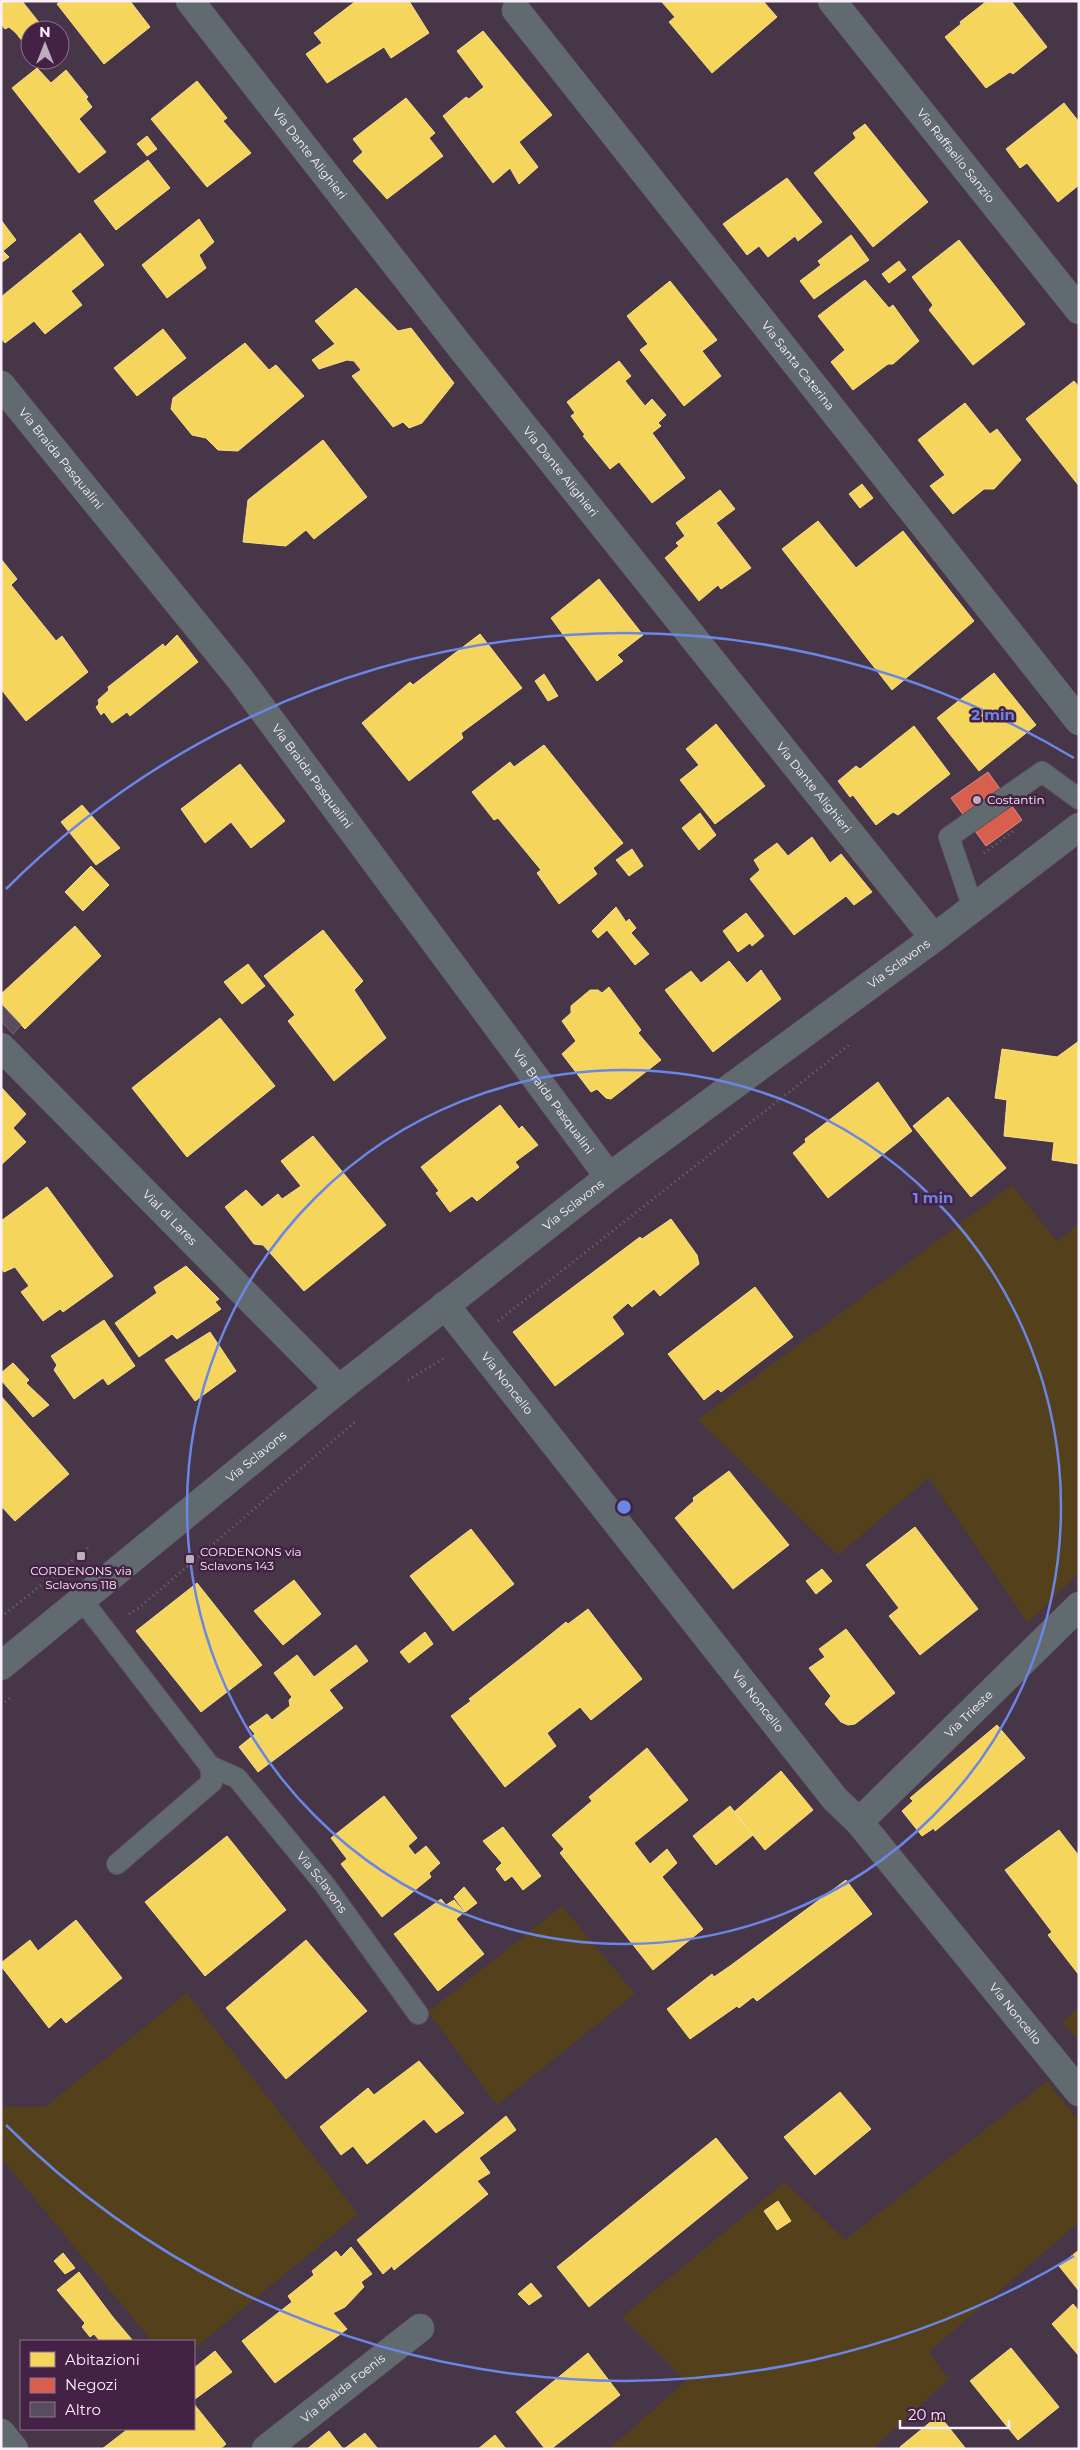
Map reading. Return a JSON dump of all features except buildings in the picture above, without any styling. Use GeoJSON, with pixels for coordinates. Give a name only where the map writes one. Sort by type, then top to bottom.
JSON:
{"type":"FeatureCollection","features":[{"type":"Feature","properties":{"kind":"street","name":"Via Dante Alighieri"},"geometry":{"type":"LineString","coordinates":[[190,1],[462,349],[934,938]]}},
{"type":"Feature","properties":{"kind":"street","name":"Via Raffaello Sanzio"},"geometry":{"type":"LineString","coordinates":[[832,1],[1079,310]]}},
{"type":"Feature","properties":{"kind":"street","name":"Via Santa Caterina"},"geometry":{"type":"LineString","coordinates":[[516,10],[1079,721]]}},
{"type":"Feature","properties":{"kind":"street","name":"Via Braida Pasqualini"},"geometry":{"type":"LineString","coordinates":[[1,385],[240,679],[609,1178]]}},
{"type":"Feature","properties":{"kind":"street","name":"Via Sclavons"},"geometry":{"type":"LineString","coordinates":[[1,1666],[339,1389],[445,1305],[609,1178],[934,938],[1079,827]]}},
{"type":"Feature","properties":{"kind":"street","name":"Vial di Lares"},"geometry":{"type":"LineString","coordinates":[[1,1047],[339,1389]]}},
{"type":"Feature","properties":{"kind":"street","name":"Via Noncello"},"geometry":{"type":"LineString","coordinates":[[445,1305],[835,1799],[859,1822],[1079,2092]]}},
{"type":"Feature","properties":{"kind":"street","name":"Via Trieste"},"geometry":{"type":"LineString","coordinates":[[859,1822],[1079,1606]]}},
{"type":"Feature","properties":{"kind":"street","name":"Via Braida Foenis"},"geometry":{"type":"LineString","coordinates":[[266,2449],[420,2328]]}},
{"type":"Feature","properties":{"kind":"street"},"geometry":{"type":"LineString","coordinates":[[1,2433],[14,2449]]}},
{"type":"Feature","properties":{"kind":"lane"},"geometry":{"type":"LineString","coordinates":[[973,908],[949,837],[1042,772],[1079,799]]}},
{"type":"Feature","properties":{"kind":"lane","name":"Via Sclavons"},"geometry":{"type":"LineString","coordinates":[[82,1600],[210,1766],[237,1778],[325,1885],[418,2014]]}},
{"type":"Feature","properties":{"kind":"lane"},"geometry":{"type":"LineString","coordinates":[[117,1864],[212,1782],[210,1766]]}},
{"type":"Feature","properties":{"kind":"path"},"geometry":{"type":"LineString","coordinates":[[404,1382],[474,1341],[854,1040]]}},
{"type":"Feature","properties":{"kind":"path"},"geometry":{"type":"LineString","coordinates":[[104,1629],[140,1607],[360,1418]]}},
{"type":"Feature","properties":{"kind":"path"},"geometry":{"type":"LineString","coordinates":[[1,1705],[16,1693]]}},
{"type":"Feature","properties":{"kind":"shaded area"},"geometry":{"type":"Polygon","coordinates":[[[1012,1185],[1057,1242],[1079,1223],[1079,1573],[1028,1623],[929,1478],[838,1555],[698,1420],[1012,1185]]]}},
{"type":"Feature","properties":{"kind":"shaded area"},"geometry":{"type":"Polygon","coordinates":[[[562,1906],[635,1994],[497,2105],[428,2012],[562,1906]]]}},
{"type":"Feature","properties":{"kind":"shaded area"},"geometry":{"type":"Polygon","coordinates":[[[187,1993],[358,2214],[195,2348],[195,2340],[151,2340],[1,2158],[1,2107],[45,2107],[187,1993]]]}},
{"type":"Feature","properties":{"kind":"shaded area"},"geometry":{"type":"Polygon","coordinates":[[[1079,2007],[1079,2041],[1062,2022],[1079,2007]]]}},
{"type":"Feature","properties":{"kind":"shaded area"},"geometry":{"type":"Polygon","coordinates":[[[1047,2081],[1079,2121],[1079,2222],[929,2352],[949,2379],[873,2449],[609,2449],[686,2381],[622,2317],[785,2182],[845,2240],[1047,2081]]]}},
{"type":"Feature","properties":{"kind":"place","name":"Costantin"},"geometry":{"type":"Point","coordinates":[977,800]}},
{"type":"Feature","properties":{"kind":"place","name":"CORDENONS via Sclavons 118"},"geometry":{"type":"Point","coordinates":[81,1556]}},
{"type":"Feature","properties":{"kind":"place","name":"CORDENONS via Sclavons 143"},"geometry":{"type":"Point","coordinates":[190,1559]}}]}
